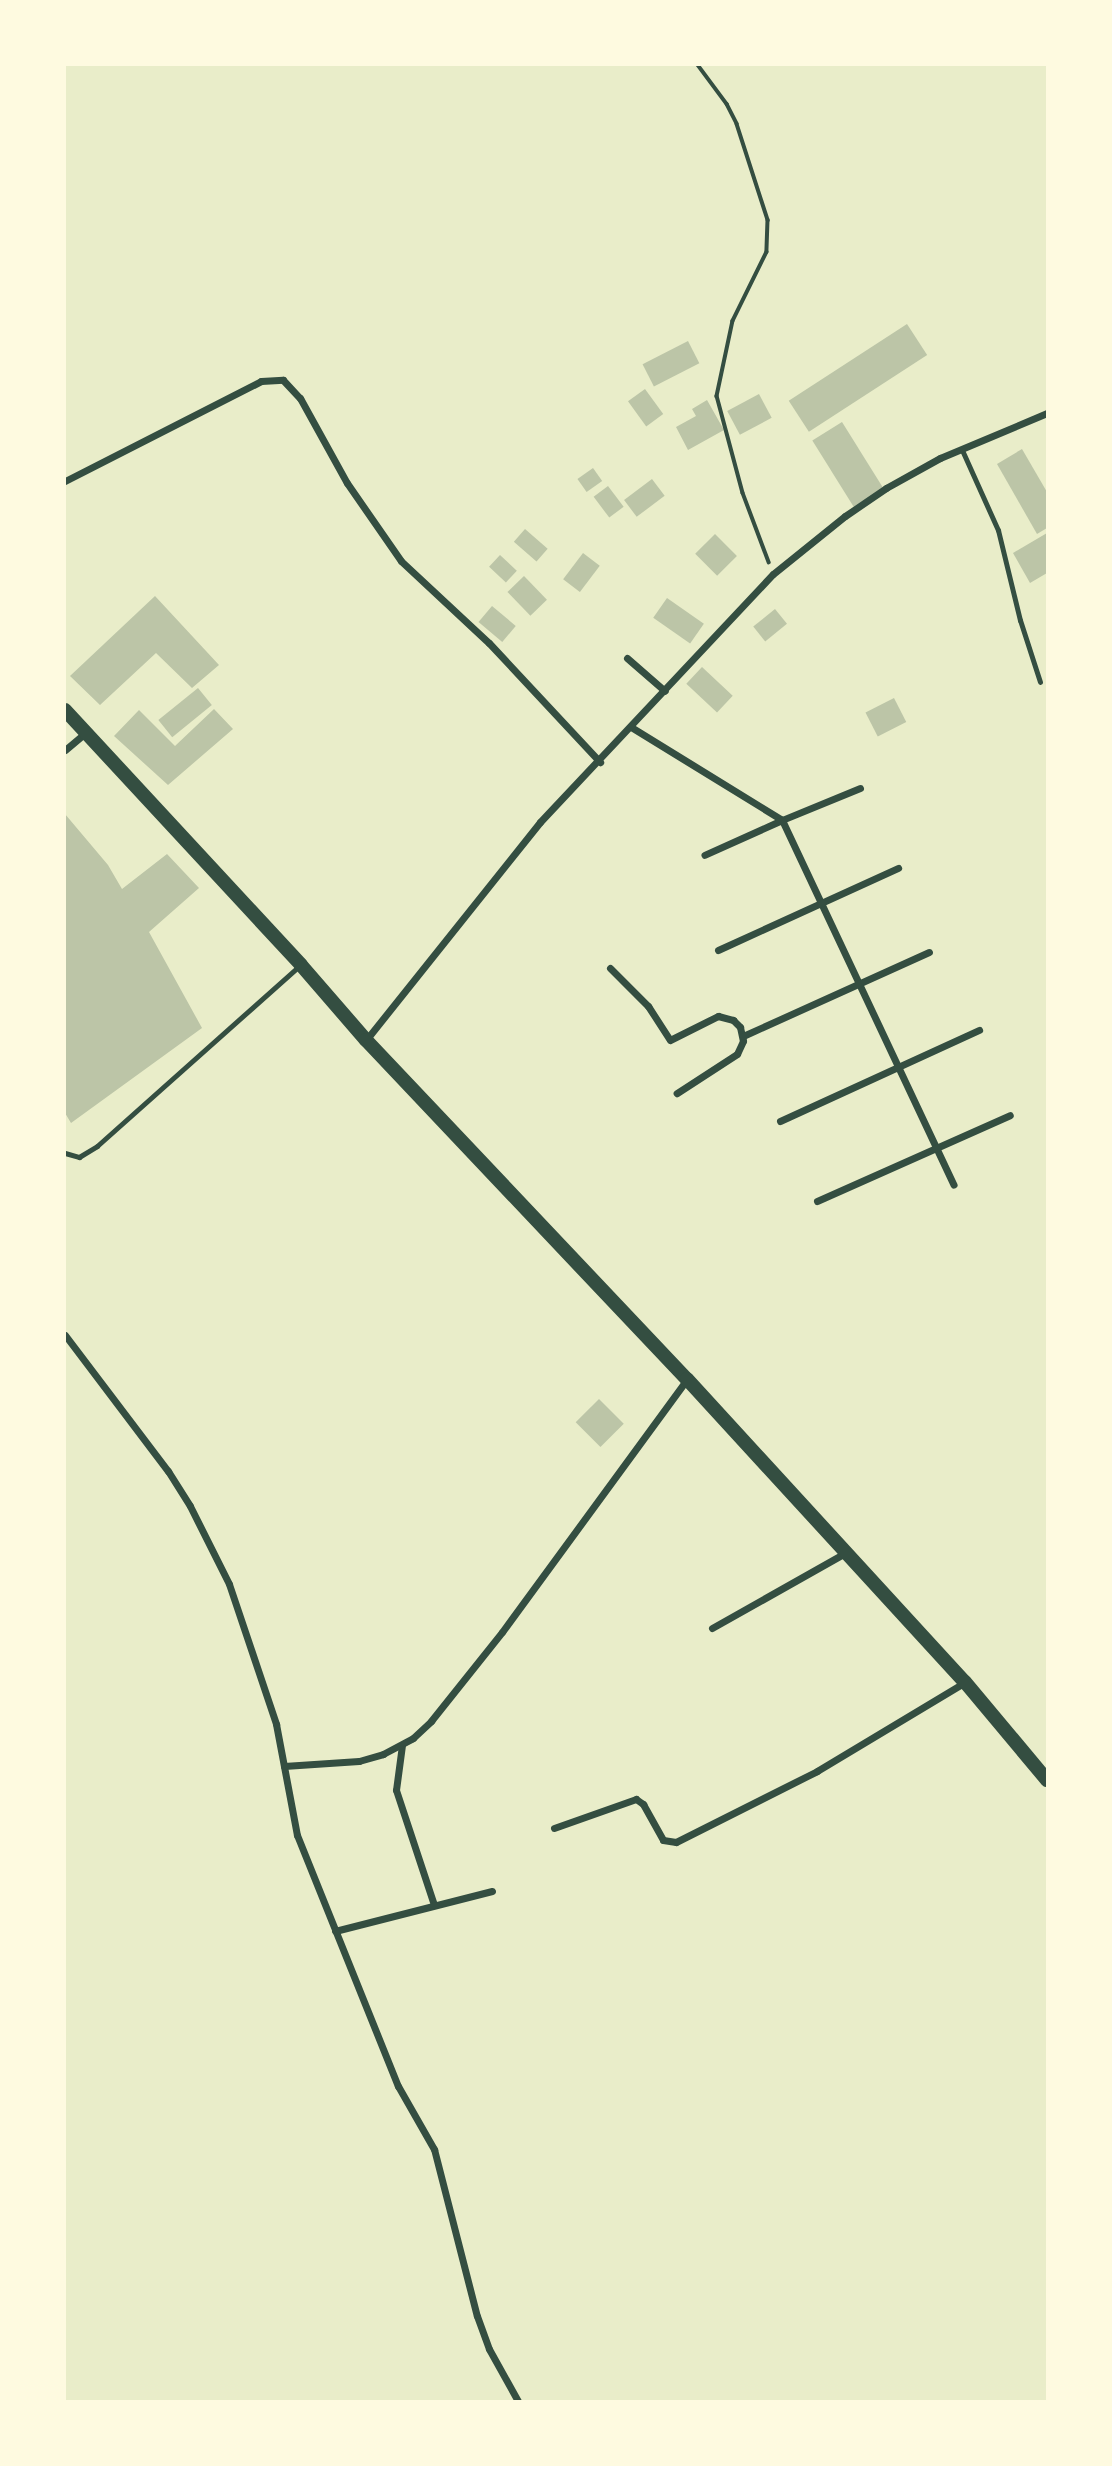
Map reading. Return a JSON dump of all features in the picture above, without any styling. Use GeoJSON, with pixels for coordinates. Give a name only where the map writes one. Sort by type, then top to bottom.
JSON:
{"type":"FeatureCollection","features":[{"type":"Feature","properties":{"kind":"main road"},"geometry":{"type":"LineString","coordinates":[[65,710],[301,965],[366,1040],[687,1379],[965,1682],[1047,1780]]}},
{"type":"Feature","properties":{"kind":"street"},"geometry":{"type":"LineString","coordinates":[[65,481],[261,381],[283,380],[300,398],[346,483],[401,561],[489,643],[600,762]]}},
{"type":"Feature","properties":{"kind":"street"},"geometry":{"type":"LineString","coordinates":[[366,1040],[541,822],[773,574],[845,516],[886,488],[962,450],[1047,413]]}},
{"type":"Feature","properties":{"kind":"street"},"geometry":{"type":"LineString","coordinates":[[627,658],[665,691]]}},
{"type":"Feature","properties":{"kind":"street"},"geometry":{"type":"LineString","coordinates":[[631,727],[782,820],[954,1185]]}},
{"type":"Feature","properties":{"kind":"street"},"geometry":{"type":"LineString","coordinates":[[65,750],[86,732]]}},
{"type":"Feature","properties":{"kind":"street"},"geometry":{"type":"LineString","coordinates":[[704,855],[860,788]]}},
{"type":"Feature","properties":{"kind":"street"},"geometry":{"type":"LineString","coordinates":[[718,950],[898,868]]}},
{"type":"Feature","properties":{"kind":"street"},"geometry":{"type":"LineString","coordinates":[[677,1093],[737,1054],[743,1036],[929,953]]}},
{"type":"Feature","properties":{"kind":"street"},"geometry":{"type":"LineString","coordinates":[[610,968],[648,1006],[670,1040],[718,1016],[733,1020],[743,1036]]}},
{"type":"Feature","properties":{"kind":"street"},"geometry":{"type":"LineString","coordinates":[[780,1121],[979,1030]]}},
{"type":"Feature","properties":{"kind":"street"},"geometry":{"type":"LineString","coordinates":[[817,1201],[1010,1115]]}},
{"type":"Feature","properties":{"kind":"street"},"geometry":{"type":"LineString","coordinates":[[65,1335],[168,1471],[208,1540],[229,1584],[270,1704],[297,1835],[406,2104],[434,2149],[477,2316],[489,2349],[518,2401]]}},
{"type":"Feature","properties":{"kind":"street"},"geometry":{"type":"LineString","coordinates":[[284,1766],[359,1761],[402,1745],[431,1721],[456,1692],[687,1379]]}},
{"type":"Feature","properties":{"kind":"street"},"geometry":{"type":"LineString","coordinates":[[712,1628],[845,1553]]}},
{"type":"Feature","properties":{"kind":"street"},"geometry":{"type":"LineString","coordinates":[[554,1828],[636,1799],[643,1804],[663,1840],[676,1842],[817,1771],[965,1682]]}},
{"type":"Feature","properties":{"kind":"street"},"geometry":{"type":"LineString","coordinates":[[402,1745],[396,1790],[434,1905]]}},
{"type":"Feature","properties":{"kind":"street"},"geometry":{"type":"LineString","coordinates":[[335,1931],[492,1891]]}},
{"type":"Feature","properties":{"kind":"lane"},"geometry":{"type":"LineString","coordinates":[[962,450],[998,530],[1020,620],[1040,682]]}},
{"type":"Feature","properties":{"kind":"lane"},"geometry":{"type":"LineString","coordinates":[[65,1153],[79,1157],[97,1146],[301,965]]}},
{"type":"Feature","properties":{"kind":"path"},"geometry":{"type":"LineString","coordinates":[[698,65],[727,104],[737,124],[768,220],[766,252],[733,321],[717,396],[743,493],[773,574]]}},
{"type":"Feature","properties":{"kind":"building"},"geometry":{"type":"Polygon","coordinates":[[[907,324],[927,355],[809,432],[789,401],[907,324]]]}},
{"type":"Feature","properties":{"kind":"building"},"geometry":{"type":"Polygon","coordinates":[[[688,341],[699,363],[654,386],[643,364],[688,341]]]}},
{"type":"Feature","properties":{"kind":"building"},"geometry":{"type":"Polygon","coordinates":[[[645,389],[663,414],[646,426],[628,401],[645,389]]]}},
{"type":"Feature","properties":{"kind":"building"},"geometry":{"type":"Polygon","coordinates":[[[759,394],[772,418],[740,435],[727,411],[759,394]]]}},
{"type":"Feature","properties":{"kind":"building"},"geometry":{"type":"Polygon","coordinates":[[[707,400],[724,430],[688,450],[676,427],[696,416],[692,409],[707,400]]]}},
{"type":"Feature","properties":{"kind":"building"},"geometry":{"type":"Polygon","coordinates":[[[842,422],[883,488],[854,507],[812,441],[842,422]]]}},
{"type":"Feature","properties":{"kind":"building"},"geometry":{"type":"Polygon","coordinates":[[[1022,449],[1047,492],[1047,528],[1037,534],[997,464],[1022,449]]]}},
{"type":"Feature","properties":{"kind":"building"},"geometry":{"type":"Polygon","coordinates":[[[593,468],[602,481],[587,492],[577,479],[593,468]]]}},
{"type":"Feature","properties":{"kind":"building"},"geometry":{"type":"Polygon","coordinates":[[[652,479],[665,496],[637,517],[624,500],[652,479]]]}},
{"type":"Feature","properties":{"kind":"building"},"geometry":{"type":"Polygon","coordinates":[[[608,486],[624,507],[609,518],[594,497],[608,486]]]}},
{"type":"Feature","properties":{"kind":"building"},"geometry":{"type":"Polygon","coordinates":[[[525,529],[548,549],[536,562],[514,542],[525,529]]]}},
{"type":"Feature","properties":{"kind":"building"},"geometry":{"type":"Polygon","coordinates":[[[1047,533],[1047,573],[1030,583],[1013,553],[1047,533]]]}},
{"type":"Feature","properties":{"kind":"building"},"geometry":{"type":"Polygon","coordinates":[[[715,534],[737,556],[717,576],[695,554],[715,534]]]}},
{"type":"Feature","properties":{"kind":"building"},"geometry":{"type":"Polygon","coordinates":[[[583,553],[600,566],[580,592],[563,579],[583,553]]]}},
{"type":"Feature","properties":{"kind":"building"},"geometry":{"type":"Polygon","coordinates":[[[500,555],[517,571],[506,582],[489,567],[500,555]]]}},
{"type":"Feature","properties":{"kind":"building"},"geometry":{"type":"Polygon","coordinates":[[[524,576],[547,600],[530,616],[507,592],[524,576]]]}},
{"type":"Feature","properties":{"kind":"building"},"geometry":{"type":"Polygon","coordinates":[[[155,596],[219,665],[192,688],[156,653],[100,705],[70,676],[155,596]]]}},
{"type":"Feature","properties":{"kind":"building"},"geometry":{"type":"Polygon","coordinates":[[[667,598],[704,624],[690,643],[653,618],[667,598]]]}},
{"type":"Feature","properties":{"kind":"building"},"geometry":{"type":"Polygon","coordinates":[[[492,606],[516,626],[502,642],[479,622],[492,606]]]}},
{"type":"Feature","properties":{"kind":"building"},"geometry":{"type":"Polygon","coordinates":[[[775,609],[787,624],[765,641],[753,627],[775,609]]]}},
{"type":"Feature","properties":{"kind":"building"},"geometry":{"type":"Polygon","coordinates":[[[702,667],[733,696],[717,712],[686,684],[702,667]]]}},
{"type":"Feature","properties":{"kind":"building"},"geometry":{"type":"Polygon","coordinates":[[[198,688],[212,705],[172,737],[158,720],[198,688]]]}},
{"type":"Feature","properties":{"kind":"building"},"geometry":{"type":"Polygon","coordinates":[[[894,698],[906,722],[878,737],[865,713],[894,698]]]}},
{"type":"Feature","properties":{"kind":"building"},"geometry":{"type":"Polygon","coordinates":[[[214,709],[233,729],[168,785],[114,736],[139,710],[175,746],[214,709]]]}},
{"type":"Feature","properties":{"kind":"building"},"geometry":{"type":"Polygon","coordinates":[[[65,814],[108,865],[122,889],[167,854],[199,888],[149,932],[202,1028],[71,1123],[65,1113],[65,814]]]}},
{"type":"Feature","properties":{"kind":"building"},"geometry":{"type":"Polygon","coordinates":[[[599,1399],[624,1424],[600,1447],[576,1422],[599,1399]]]}}]}
